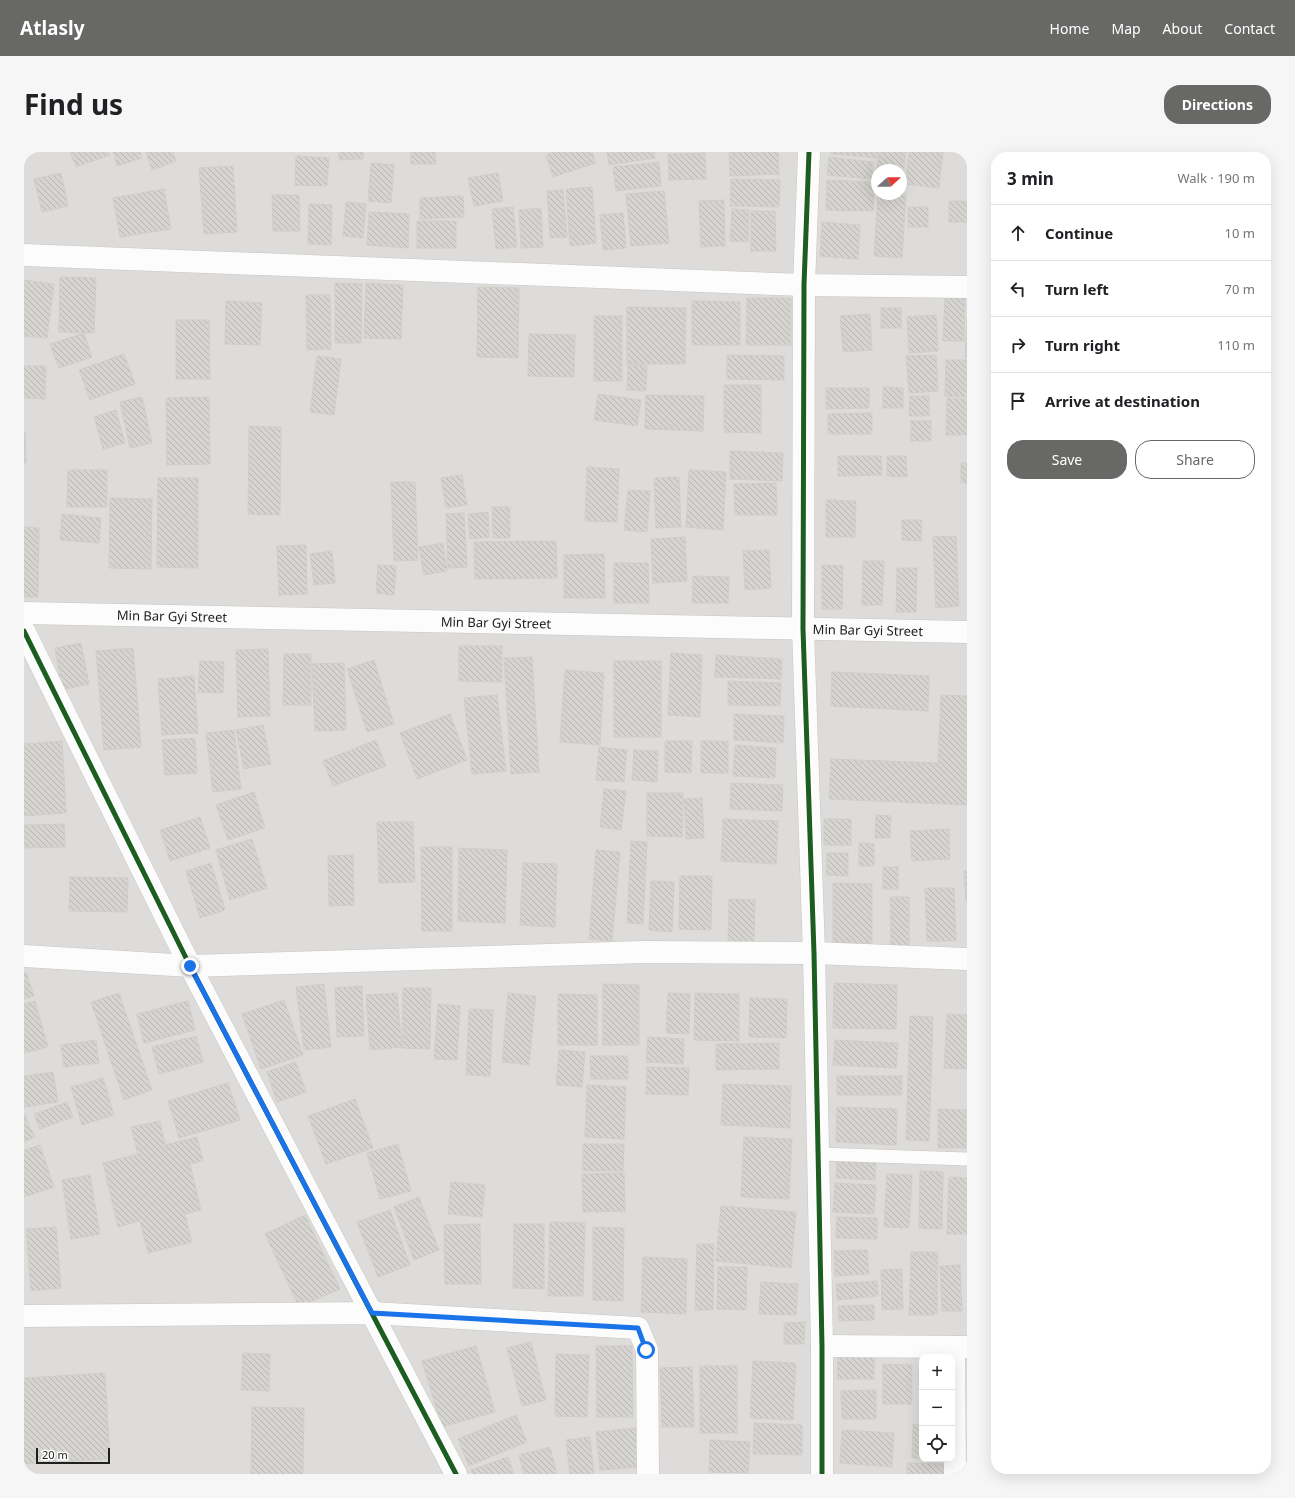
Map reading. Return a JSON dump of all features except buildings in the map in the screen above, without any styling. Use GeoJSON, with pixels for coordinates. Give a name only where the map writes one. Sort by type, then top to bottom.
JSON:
{"type":"FeatureCollection","features":[{"type":"Feature","properties":{"kind":"street"},"geometry":{"type":"LineString","coordinates":[[809,152],[804,285],[803,629],[814,953],[822,1346],[822,1474]]}},
{"type":"Feature","properties":{"kind":"street"},"geometry":{"type":"LineString","coordinates":[[24,255],[804,285],[967,288]]}},
{"type":"Feature","properties":{"kind":"street","name":"Min Bar Gyi Street"},"geometry":{"type":"LineString","coordinates":[[24,613],[967,632]]}},
{"type":"Feature","properties":{"kind":"street"},"geometry":{"type":"LineString","coordinates":[[24,631],[190,966],[456,1474]]}},
{"type":"Feature","properties":{"kind":"street"},"geometry":{"type":"LineString","coordinates":[[24,956],[190,966],[644,952],[814,953],[967,958]]}},
{"type":"Feature","properties":{"kind":"street"},"geometry":{"type":"LineString","coordinates":[[24,1316],[372,1313],[638,1328],[646,1350],[648,1474]]}},
{"type":"Feature","properties":{"kind":"street"},"geometry":{"type":"LineString","coordinates":[[822,1346],[961,1347],[955,1474]]}},
{"type":"Feature","properties":{"kind":"lane"},"geometry":{"type":"LineString","coordinates":[[818,1154],[967,1159]]}},
{"type":"Feature","properties":{"kind":"shaded area"},"geometry":{"type":"Polygon","coordinates":[[[24,152],[967,152],[967,1474],[24,1474],[24,152]]]}},
{"type":"Feature","properties":{"kind":"cycle path"},"geometry":{"type":"LineString","coordinates":[[809,152],[804,285],[803,629],[814,953],[822,1346],[822,1474]]}},
{"type":"Feature","properties":{"kind":"cycle path"},"geometry":{"type":"LineString","coordinates":[[24,631],[190,966],[456,1474]]}},
{"type":"Feature","properties":{"kind":"route"},"geometry":{"type":"LineString","coordinates":[[190,966],[372,1313],[638,1328],[646,1350]]}}]}
